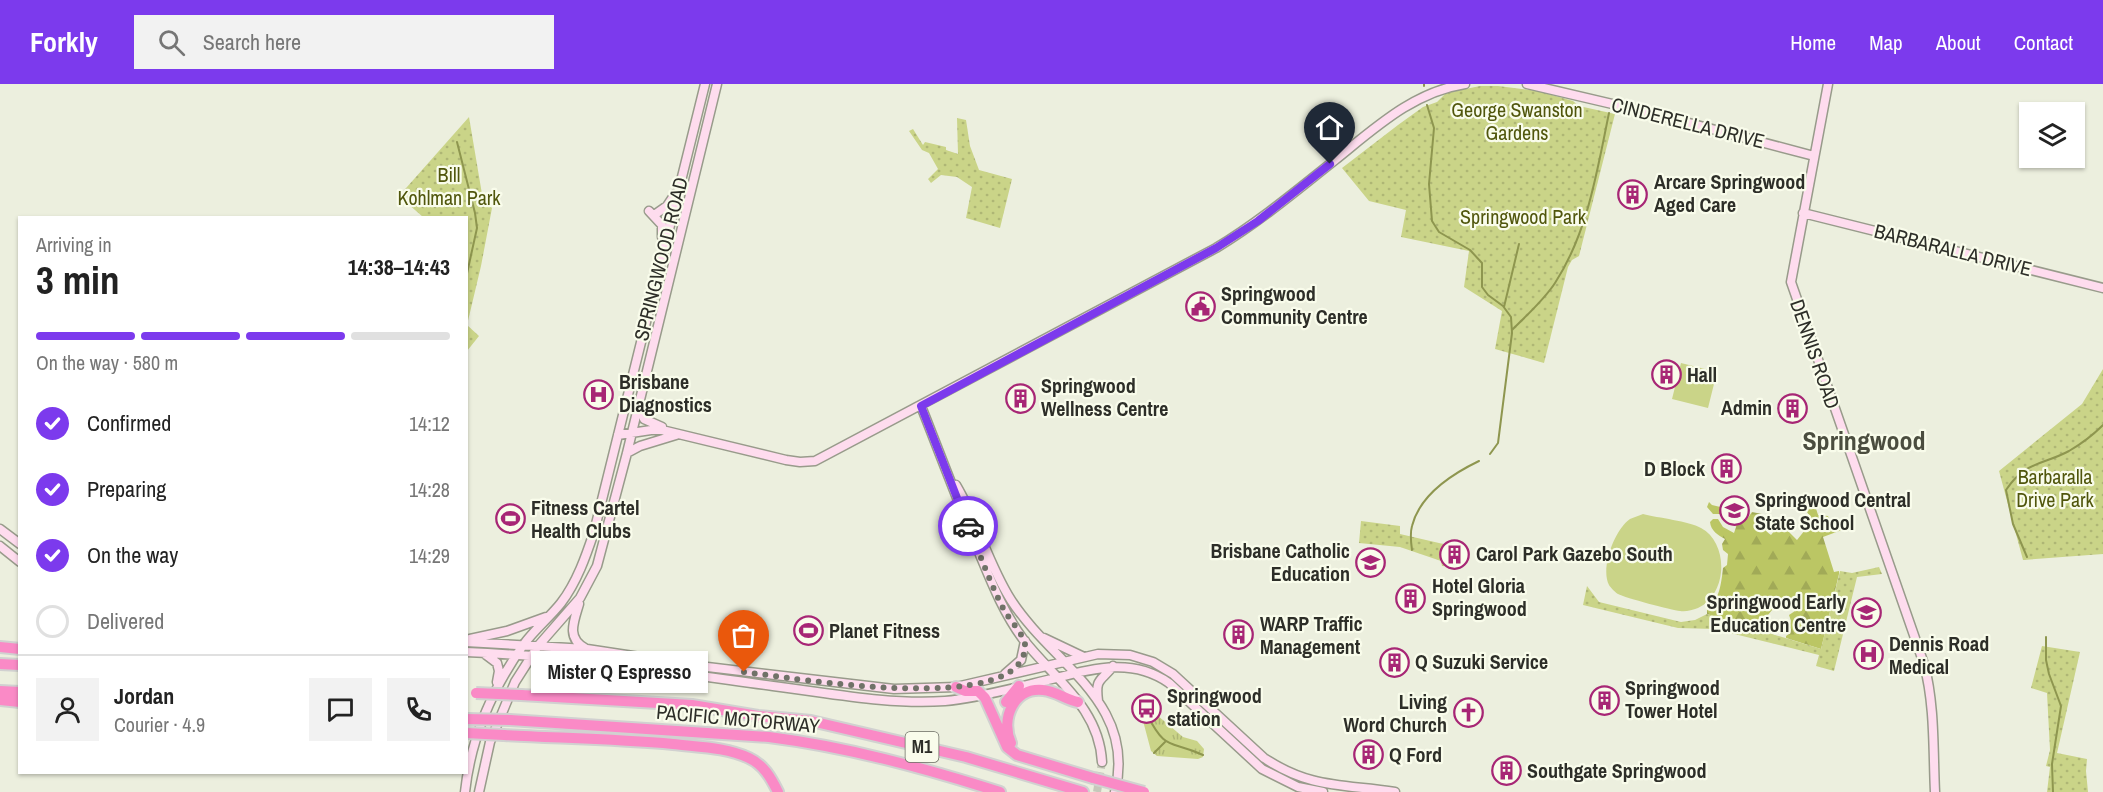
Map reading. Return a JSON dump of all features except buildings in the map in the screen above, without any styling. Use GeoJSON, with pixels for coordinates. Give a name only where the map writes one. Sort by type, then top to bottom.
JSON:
{"type":"FeatureCollection","features":[{"type":"Feature","properties":{"kind":"highway"},"geometry":{"type":"LineString","coordinates":[[0,647],[18,649]]}},
{"type":"Feature","properties":{"kind":"highway"},"geometry":{"type":"LineString","coordinates":[[0,664],[18,665]]}},
{"type":"Feature","properties":{"kind":"highway"},"geometry":{"type":"LineString","coordinates":[[998,725],[1005,705],[1019,686]]}},
{"type":"Feature","properties":{"kind":"highway"},"geometry":{"type":"LineString","coordinates":[[956,687],[965,691],[978,691],[987,700],[1007,747],[1017,755],[1145,792]]}},
{"type":"Feature","properties":{"kind":"highway"},"geometry":{"type":"LineString","coordinates":[[1035,761],[1011,744],[1008,717],[1013,703],[1025,693],[1040,690],[1056,693],[1078,702]]}},
{"type":"Feature","properties":{"kind":"highway"},"geometry":{"type":"LineString","coordinates":[[0,691],[18,692]]}},
{"type":"Feature","properties":{"kind":"highway","name":"PACIFIC MOTORWAY"},"geometry":{"type":"LineString","coordinates":[[471,693],[692,705],[758,716],[811,721],[966,758],[1083,792]]}},
{"type":"Feature","properties":{"kind":"highway"},"geometry":{"type":"LineString","coordinates":[[0,700],[18,702]]}},
{"type":"Feature","properties":{"kind":"highway","name":"PACIFIC MOTORWAY"},"geometry":{"type":"LineString","coordinates":[[468,719],[804,741],[906,764],[1000,792]]}},
{"type":"Feature","properties":{"kind":"highway"},"geometry":{"type":"LineString","coordinates":[[468,733],[653,743],[724,750],[742,755],[757,763],[768,774],[778,792]]}},
{"type":"Feature","properties":{"kind":"street","name":"SPRINGWOOD ROAD"},"geometry":{"type":"LineString","coordinates":[[465,792],[473,744],[491,696],[523,645],[570,590],[594,532],[705,84]]}},
{"type":"Feature","properties":{"kind":"street","name":"SPRINGWOOD ROAD"},"geometry":{"type":"LineString","coordinates":[[480,792],[490,742],[505,702],[530,656],[580,598],[597,566],[632,433],[717,84]]}},
{"type":"Feature","properties":{"kind":"street"},"geometry":{"type":"LineString","coordinates":[[618,438],[632,433],[659,430],[786,460],[807,462],[827,455],[1216,248],[1268,213],[1395,113],[1424,96],[1444,88],[1465,84]]}},
{"type":"Feature","properties":{"kind":"street","name":"CINDERELLA DRIVE"},"geometry":{"type":"LineString","coordinates":[[1527,84],[1655,114],[1814,156]]}},
{"type":"Feature","properties":{"kind":"street","name":"DENNIS ROAD"},"geometry":{"type":"LineString","coordinates":[[1828,84],[1792,274],[1793,293],[1929,680],[1935,792]]}},
{"type":"Feature","properties":{"kind":"street"},"geometry":{"type":"LineString","coordinates":[[662,255],[663,228],[652,212],[670,202],[679,187]]}},
{"type":"Feature","properties":{"kind":"street","name":"BARBARALLA DRIVE"},"geometry":{"type":"LineString","coordinates":[[1803,213],[2103,288]]}},
{"type":"Feature","properties":{"kind":"street"},"geometry":{"type":"LineString","coordinates":[[639,401],[645,419],[679,434]]}},
{"type":"Feature","properties":{"kind":"street"},"geometry":{"type":"LineString","coordinates":[[921,406],[959,506],[1000,601],[1025,641],[1058,677],[1092,720],[1100,741],[1102,762]]}},
{"type":"Feature","properties":{"kind":"street"},"geometry":{"type":"LineString","coordinates":[[627,453],[640,446],[679,434]]}},
{"type":"Feature","properties":{"kind":"street"},"geometry":{"type":"LineString","coordinates":[[946,469],[967,504],[1003,586],[1023,616],[1099,703],[1111,724],[1118,743],[1120,769],[1115,792]]}},
{"type":"Feature","properties":{"kind":"street"},"geometry":{"type":"LineString","coordinates":[[0,530],[18,543]]}},
{"type":"Feature","properties":{"kind":"street"},"geometry":{"type":"LineString","coordinates":[[0,546],[18,560]]}},
{"type":"Feature","properties":{"kind":"street"},"geometry":{"type":"LineString","coordinates":[[580,598],[572,631],[577,642],[587,649]]}},
{"type":"Feature","properties":{"kind":"street"},"geometry":{"type":"LineString","coordinates":[[468,640],[549,615]]}},
{"type":"Feature","properties":{"kind":"street"},"geometry":{"type":"LineString","coordinates":[[1041,637],[1084,657]]}},
{"type":"Feature","properties":{"kind":"street"},"geometry":{"type":"LineString","coordinates":[[468,641],[587,649],[699,666],[889,689],[956,687],[1084,657],[1117,653],[1144,658],[1160,665],[1185,684],[1264,758],[1280,769],[1332,786],[1395,792]]}},
{"type":"Feature","properties":{"kind":"street"},"geometry":{"type":"LineString","coordinates":[[1004,676],[1021,660],[1025,641]]}},
{"type":"Feature","properties":{"kind":"street"},"geometry":{"type":"LineString","coordinates":[[468,652],[530,656],[890,700],[948,701],[1073,672],[1113,666],[1144,670],[1178,690],[1262,768],[1298,787],[1323,792]]}},
{"type":"Feature","properties":{"kind":"street"},"geometry":{"type":"LineString","coordinates":[[483,653],[495,660],[499,667],[491,696]]}},
{"type":"Feature","properties":{"kind":"street"},"geometry":{"type":"LineString","coordinates":[[1099,703],[1096,689],[1098,682],[1113,666]]}},
{"type":"Feature","properties":{"kind":"green space","name":"Springwood Park"},"geometry":{"type":"Polygon","coordinates":[[[1480,86],[1538,91],[1573,101],[1579,106],[1615,114],[1579,256],[1572,260],[1568,267],[1544,363],[1495,349],[1502,311],[1464,287],[1469,251],[1401,237],[1406,210],[1369,201],[1342,168],[1398,125],[1423,107],[1437,102],[1446,93],[1480,86]]]}},
{"type":"Feature","properties":{"kind":"green space","name":"Bill Kohlman Park"},"geometry":{"type":"Polygon","coordinates":[[[469,117],[483,200],[492,208],[468,321],[468,216],[422,216],[399,196],[469,117]]]}},
{"type":"Feature","properties":{"kind":"green space"},"geometry":{"type":"Polygon","coordinates":[[[957,118],[966,120],[970,146],[979,170],[1012,179],[1000,228],[966,218],[972,187],[957,177],[941,175],[931,183],[928,179],[938,169],[929,153],[922,150],[909,131],[913,129],[923,145],[925,142],[946,147],[946,150],[958,154],[957,118]]]}},
{"type":"Feature","properties":{"kind":"green space","name":"Bill Kohlman Park"},"geometry":{"type":"Polygon","coordinates":[[[468,326],[479,336],[468,350],[468,326]]]}},
{"type":"Feature","properties":{"kind":"green space"},"geometry":{"type":"Polygon","coordinates":[[[1681,363],[1717,372],[1708,408],[1672,399],[1681,363]]]}},
{"type":"Feature","properties":{"kind":"green space","name":"Barbaralla Drive Park"},"geometry":{"type":"Polygon","coordinates":[[[2103,369],[2103,554],[2023,560],[1999,471],[2082,404],[2103,369]]]}},
{"type":"Feature","properties":{"kind":"green space"},"geometry":{"type":"Polygon","coordinates":[[[1807,499],[1814,502],[1818,515],[1828,516],[1831,523],[1846,520],[1851,524],[1847,528],[1823,537],[1834,572],[1839,571],[1839,574],[1821,649],[1786,638],[1791,629],[1789,615],[1795,611],[1792,603],[1784,603],[1773,609],[1768,615],[1769,627],[1765,632],[1707,614],[1707,610],[1715,601],[1719,591],[1728,554],[1723,550],[1722,544],[1725,539],[1713,530],[1710,522],[1718,519],[1723,527],[1734,533],[1736,527],[1735,524],[1724,520],[1720,514],[1713,514],[1707,507],[1709,502],[1712,505],[1737,511],[1741,501],[1745,500],[1748,506],[1743,519],[1747,519],[1752,512],[1762,514],[1768,533],[1771,535],[1777,528],[1785,528],[1797,540],[1805,530],[1804,515],[1809,515],[1804,503],[1807,499]]]}},
{"type":"Feature","properties":{"kind":"green space"},"geometry":{"type":"Polygon","coordinates":[[[1643,514],[1701,528],[1717,545],[1720,556],[1720,580],[1708,601],[1698,608],[1682,611],[1659,606],[1618,594],[1609,585],[1606,569],[1614,540],[1624,524],[1643,514]]]}},
{"type":"Feature","properties":{"kind":"green space"},"geometry":{"type":"Polygon","coordinates":[[[1361,521],[1400,526],[1400,534],[1465,549],[1461,567],[1442,566],[1441,561],[1400,547],[1359,543],[1361,521]]]}},
{"type":"Feature","properties":{"kind":"green space"},"geometry":{"type":"Polygon","coordinates":[[[1879,567],[1882,574],[1857,577],[1834,671],[1816,666],[1819,655],[1714,629],[1678,628],[1583,605],[1587,586],[1599,602],[1681,622],[1695,620],[1707,614],[1821,649],[1840,571],[1852,573],[1879,567]]]}},
{"type":"Feature","properties":{"kind":"green space"},"geometry":{"type":"Polygon","coordinates":[[[2042,646],[2080,652],[2057,753],[2087,759],[2088,792],[2047,792],[2050,767],[2046,766],[2050,750],[2047,693],[2031,688],[2042,646]]]}},
{"type":"Feature","properties":{"kind":"green space"},"geometry":{"type":"Polygon","coordinates":[[[1151,710],[1183,737],[1197,741],[1204,749],[1203,757],[1198,759],[1157,756],[1151,751],[1142,717],[1151,710]]]}},
{"type":"Feature","properties":{"kind":"waterway"},"geometry":{"type":"LineString","coordinates":[[1427,105],[1434,128],[1429,184],[1432,221],[1439,232],[1470,250],[1482,263],[1482,287],[1488,295],[1503,306],[1511,317],[1512,333],[1498,443],[1490,454]]}},
{"type":"Feature","properties":{"kind":"waterway"},"geometry":{"type":"LineString","coordinates":[[1512,330],[1551,289],[1576,243],[1590,201],[1609,113]]}},
{"type":"Feature","properties":{"kind":"waterway"},"geometry":{"type":"LineString","coordinates":[[457,142],[477,228],[468,269]]}},
{"type":"Feature","properties":{"kind":"waterway"},"geometry":{"type":"LineString","coordinates":[[1504,307],[1519,244]]}},
{"type":"Feature","properties":{"kind":"waterway"},"geometry":{"type":"LineString","coordinates":[[2027,557],[2013,524],[2006,490],[2027,469],[2069,451],[2103,425]]}},
{"type":"Feature","properties":{"kind":"waterway"},"geometry":{"type":"LineString","coordinates":[[1412,550],[1411,529],[1422,504],[1438,486],[1479,461]]}},
{"type":"Feature","properties":{"kind":"waterway"},"geometry":{"type":"LineString","coordinates":[[2046,637],[2046,660],[2049,674],[2061,706],[2052,764],[2053,792]]}},
{"type":"Feature","properties":{"kind":"waterway"},"geometry":{"type":"LineString","coordinates":[[1146,713],[1164,740],[1203,755]]}},
{"type":"Feature","properties":{"kind":"waterway"},"geometry":{"type":"LineString","coordinates":[[1154,753],[1165,742]]}},
{"type":"Feature","properties":{"kind":"tunnel"},"geometry":{"type":"LineString","coordinates":[[1097,792],[1102,762]]}},
{"type":"Feature","properties":{"kind":"way so far"},"geometry":{"type":"LineString","coordinates":[[744,672],[889,689],[956,687],[1004,676],[1021,660],[1025,641],[1004,611],[968,526]]}},
{"type":"Feature","properties":{"kind":"place","name":"Arcare Springwood Aged Care"},"geometry":{"type":"Point","coordinates":[1633,194]}},
{"type":"Feature","properties":{"kind":"place","name":"Springwood Community Centre"},"geometry":{"type":"Point","coordinates":[1200,306]}},
{"type":"Feature","properties":{"kind":"place","name":"Hall"},"geometry":{"type":"Point","coordinates":[1666,375]}},
{"type":"Feature","properties":{"kind":"place","name":"Brisbane Diagnostics"},"geometry":{"type":"Point","coordinates":[598,394]}},
{"type":"Feature","properties":{"kind":"place","name":"Springwood Wellness Centre"},"geometry":{"type":"Point","coordinates":[1020,398]}},
{"type":"Feature","properties":{"kind":"place","name":"Admin"},"geometry":{"type":"Point","coordinates":[1793,408]}},
{"type":"Feature","properties":{"kind":"place","name":"D Block"},"geometry":{"type":"Point","coordinates":[1726,469]}},
{"type":"Feature","properties":{"kind":"place","name":"Springwood Central State School"},"geometry":{"type":"Point","coordinates":[1734,511]}},
{"type":"Feature","properties":{"kind":"place","name":"Fitness Cartel Health Clubs"},"geometry":{"type":"Point","coordinates":[510,519]}},
{"type":"Feature","properties":{"kind":"place","name":"Carol Park Gazebo South"},"geometry":{"type":"Point","coordinates":[1455,554]}},
{"type":"Feature","properties":{"kind":"place","name":"Brisbane Catholic Education"},"geometry":{"type":"Point","coordinates":[1371,563]}},
{"type":"Feature","properties":{"kind":"place","name":"Hotel Gloria Springwood"},"geometry":{"type":"Point","coordinates":[1411,598]}},
{"type":"Feature","properties":{"kind":"place","name":"Springwood Early Education Centre"},"geometry":{"type":"Point","coordinates":[1867,613]}},
{"type":"Feature","properties":{"kind":"place","name":"Planet Fitness"},"geometry":{"type":"Point","coordinates":[808,631]}},
{"type":"Feature","properties":{"kind":"place","name":"WARP Traffic Management"},"geometry":{"type":"Point","coordinates":[1239,635]}},
{"type":"Feature","properties":{"kind":"place","name":"Dennis Road Medical"},"geometry":{"type":"Point","coordinates":[1868,655]}},
{"type":"Feature","properties":{"kind":"place","name":"Q Suzuki Service"},"geometry":{"type":"Point","coordinates":[1394,662]}},
{"type":"Feature","properties":{"kind":"place","name":"Mister Q Espresso"},"geometry":{"type":"Point","coordinates":[744,672]}},
{"type":"Feature","properties":{"kind":"place","name":"Springwood Tower Hotel"},"geometry":{"type":"Point","coordinates":[1604,700]}},
{"type":"Feature","properties":{"kind":"place","name":"Springwood station"},"geometry":{"type":"Point","coordinates":[1146,708]}},
{"type":"Feature","properties":{"kind":"place","name":"Living Word Church"},"geometry":{"type":"Point","coordinates":[1468,713]}},
{"type":"Feature","properties":{"kind":"place","name":"Q Ford"},"geometry":{"type":"Point","coordinates":[1368,755]}},
{"type":"Feature","properties":{"kind":"place","name":"Southgate Springwood"},"geometry":{"type":"Point","coordinates":[1506,771]}},
{"type":"Feature","properties":{"kind":"district","name":"Springwood"},"geometry":{"type":"Point","coordinates":[1864,441]}},
{"type":"Feature","properties":{"kind":"route"},"geometry":{"type":"LineString","coordinates":[[968,526],[921,406],[1216,248],[1258,221],[1330,164]]}},
{"type":"Feature","properties":{"kind":"park label","name":"George Swanston Gardens"},"geometry":{"type":"Point","coordinates":[1517,122]}}]}
